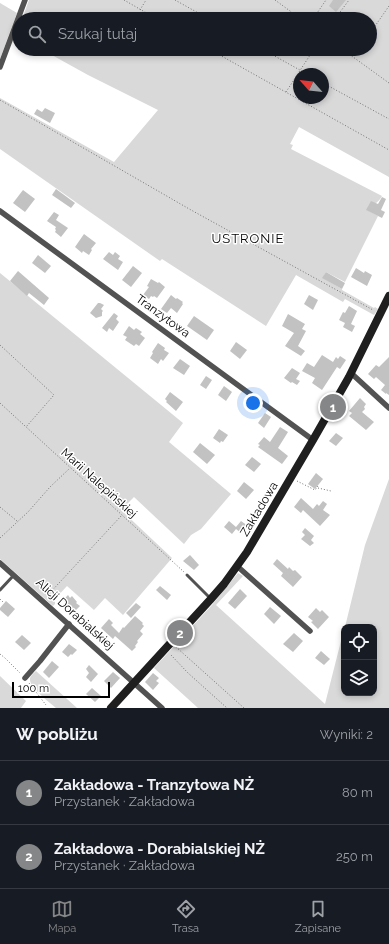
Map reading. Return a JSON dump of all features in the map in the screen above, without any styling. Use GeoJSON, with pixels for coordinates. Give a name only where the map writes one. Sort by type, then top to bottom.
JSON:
{"type":"FeatureCollection","features":[{"type":"Feature","properties":{"kind":"street"},"geometry":{"type":"LineString","coordinates":[[21,12],[25,0]]}},
{"type":"Feature","properties":{"kind":"street"},"geometry":{"type":"LineString","coordinates":[[0,67],[12,35]]}},
{"type":"Feature","properties":{"kind":"street","name":"Tranzytowa"},"geometry":{"type":"LineString","coordinates":[[0,211],[313,440]]}},
{"type":"Feature","properties":{"kind":"street","name":"Zakładowa"},"geometry":{"type":"LineString","coordinates":[[111,708],[211,599],[238,566],[351,373],[389,296]]}},
{"type":"Feature","properties":{"kind":"street"},"geometry":{"type":"LineString","coordinates":[[351,373],[389,408]]}},
{"type":"Feature","properties":{"kind":"street","name":"Alicji Dorabialskiej"},"geometry":{"type":"LineString","coordinates":[[0,563],[162,708]]}},
{"type":"Feature","properties":{"kind":"street"},"geometry":{"type":"LineString","coordinates":[[238,566],[310,631]]}},
{"type":"Feature","properties":{"kind":"street"},"geometry":{"type":"LineString","coordinates":[[25,678],[69,624]]}},
{"type":"Feature","properties":{"kind":"lane"},"geometry":{"type":"LineString","coordinates":[[0,590],[14,575]]}},
{"type":"Feature","properties":{"kind":"lane"},"geometry":{"type":"LineString","coordinates":[[187,575],[211,599]]}},
{"type":"Feature","properties":{"kind":"path"},"geometry":{"type":"LineString","coordinates":[[124,0],[144,12]]}},
{"type":"Feature","properties":{"kind":"path"},"geometry":{"type":"LineString","coordinates":[[140,10],[146,0]]}},
{"type":"Feature","properties":{"kind":"path"},"geometry":{"type":"LineString","coordinates":[[175,0],[196,12]]}},
{"type":"Feature","properties":{"kind":"path"},"geometry":{"type":"LineString","coordinates":[[275,0],[291,12]]}},
{"type":"Feature","properties":{"kind":"path"},"geometry":{"type":"LineString","coordinates":[[318,12],[326,0]]}},
{"type":"Feature","properties":{"kind":"path"},"geometry":{"type":"LineString","coordinates":[[340,12],[348,0]]}},
{"type":"Feature","properties":{"kind":"path"},"geometry":{"type":"LineString","coordinates":[[377,23],[389,6]]}},
{"type":"Feature","properties":{"kind":"path"},"geometry":{"type":"LineString","coordinates":[[221,56],[389,150]]}},
{"type":"Feature","properties":{"kind":"path"},"geometry":{"type":"LineString","coordinates":[[275,56],[296,68]]}},
{"type":"Feature","properties":{"kind":"path"},"geometry":{"type":"LineString","coordinates":[[301,68],[309,56]]}},
{"type":"Feature","properties":{"kind":"path"},"geometry":{"type":"LineString","coordinates":[[352,56],[389,83]]}},
{"type":"Feature","properties":{"kind":"path"},"geometry":{"type":"LineString","coordinates":[[285,92],[293,80]]}},
{"type":"Feature","properties":{"kind":"path"},"geometry":{"type":"LineString","coordinates":[[329,86],[389,119]]}},
{"type":"Feature","properties":{"kind":"path"},"geometry":{"type":"LineString","coordinates":[[0,100],[190,210],[380,314]]}},
{"type":"Feature","properties":{"kind":"path"},"geometry":{"type":"LineString","coordinates":[[0,345],[54,395],[25,427]]}},
{"type":"Feature","properties":{"kind":"path","name":"Marii Nalepińskiej"},"geometry":{"type":"LineString","coordinates":[[0,403],[187,575]]}},
{"type":"Feature","properties":{"kind":"path"},"geometry":{"type":"LineString","coordinates":[[0,538],[28,512],[50,487],[70,468]]}},
{"type":"Feature","properties":{"kind":"path"},"geometry":{"type":"LineString","coordinates":[[295,479],[315,490],[318,487],[331,491]]}},
{"type":"Feature","properties":{"kind":"path"},"geometry":{"type":"LineString","coordinates":[[0,508],[18,522]]}},
{"type":"Feature","properties":{"kind":"path"},"geometry":{"type":"LineString","coordinates":[[42,600],[122,514]]}},
{"type":"Feature","properties":{"kind":"path"},"geometry":{"type":"LineString","coordinates":[[0,599],[4,603]]}},
{"type":"Feature","properties":{"kind":"path"},"geometry":{"type":"LineString","coordinates":[[172,642],[244,708]]}},
{"type":"Feature","properties":{"kind":"path"},"geometry":{"type":"LineString","coordinates":[[167,652],[228,708]]}},
{"type":"Feature","properties":{"kind":"shaded area"},"geometry":{"type":"Polygon","coordinates":[[[29,0],[389,0],[389,177],[299,127],[290,144],[293,145],[291,149],[382,196],[367,210],[378,216],[345,282],[326,272],[323,278],[378,309],[374,315],[345,299],[343,302],[296,275],[266,326],[162,259],[160,261],[0,149],[0,98],[114,162],[158,110],[54,56],[377,56],[377,12],[25,12],[29,0]]]}},
{"type":"Feature","properties":{"kind":"shaded area"},"geometry":{"type":"Polygon","coordinates":[[[0,3],[15,12],[12,12],[12,27],[0,59],[0,3]]]}},
{"type":"Feature","properties":{"kind":"shaded area"},"geometry":{"type":"Polygon","coordinates":[[[0,273],[183,423],[169,442],[231,494],[201,529],[191,535],[184,544],[134,497],[121,510],[172,558],[123,615],[105,598],[94,610],[67,586],[55,599],[55,604],[53,606],[0,559],[0,273]]]}},
{"type":"Feature","properties":{"kind":"shaded area"},"geometry":{"type":"Polygon","coordinates":[[[389,479],[389,708],[198,708],[154,668],[212,605],[238,573],[243,576],[216,605],[325,704],[341,641],[341,696],[377,696],[377,624],[346,624],[365,545],[389,479]]]}},
{"type":"Feature","properties":{"kind":"shaded area"},"geometry":{"type":"Polygon","coordinates":[[[36,671],[77,708],[56,708],[44,698],[33,686],[30,679],[36,671]]]}},
{"type":"Feature","properties":{"kind":"shaded area"},"geometry":{"type":"Polygon","coordinates":[[[0,676],[26,701],[21,708],[0,708],[0,676]]]}},
{"type":"Feature","properties":{"kind":"building"},"geometry":{"type":"Polygon","coordinates":[[[333,0],[346,0],[336,12],[329,6],[333,0]]]}},
{"type":"Feature","properties":{"kind":"building"},"geometry":{"type":"Polygon","coordinates":[[[45,108],[55,113],[50,123],[34,114],[37,109],[42,112],[45,108]]]}},
{"type":"Feature","properties":{"kind":"building"},"geometry":{"type":"Polygon","coordinates":[[[56,189],[75,203],[71,208],[52,195],[56,189]]]}},
{"type":"Feature","properties":{"kind":"building"},"geometry":{"type":"Polygon","coordinates":[[[23,190],[35,199],[25,212],[13,203],[23,190]]]}},
{"type":"Feature","properties":{"kind":"building"},"geometry":{"type":"Polygon","coordinates":[[[382,197],[386,199],[381,210],[385,212],[382,218],[366,210],[371,201],[378,204],[382,197]]]}},
{"type":"Feature","properties":{"kind":"building"},"geometry":{"type":"Polygon","coordinates":[[[54,212],[59,215],[56,220],[68,228],[61,237],[55,232],[56,227],[47,221],[54,212]]]}},
{"type":"Feature","properties":{"kind":"building"},"geometry":{"type":"Polygon","coordinates":[[[84,234],[96,243],[91,249],[92,250],[89,255],[83,251],[82,253],[75,247],[84,234]]]}},
{"type":"Feature","properties":{"kind":"building"},"geometry":{"type":"Polygon","coordinates":[[[109,252],[113,255],[115,252],[120,256],[118,259],[123,262],[118,270],[103,259],[109,252]]]}},
{"type":"Feature","properties":{"kind":"building"},"geometry":{"type":"Polygon","coordinates":[[[38,255],[51,266],[45,273],[32,263],[38,255]]]}},
{"type":"Feature","properties":{"kind":"building"},"geometry":{"type":"Polygon","coordinates":[[[133,266],[142,273],[131,287],[122,280],[133,266]]]}},
{"type":"Feature","properties":{"kind":"building"},"geometry":{"type":"Polygon","coordinates":[[[356,268],[364,273],[365,271],[372,275],[367,286],[351,277],[356,268]]]}},
{"type":"Feature","properties":{"kind":"building"},"geometry":{"type":"Polygon","coordinates":[[[18,271],[49,298],[44,305],[29,293],[27,296],[10,281],[18,271]]]}},
{"type":"Feature","properties":{"kind":"building"},"geometry":{"type":"Polygon","coordinates":[[[326,272],[345,283],[342,289],[322,278],[326,272]]]}},
{"type":"Feature","properties":{"kind":"building"},"geometry":{"type":"Polygon","coordinates":[[[151,279],[158,283],[159,282],[165,287],[157,298],[151,296],[149,299],[143,295],[149,287],[147,286],[151,279]]]}},
{"type":"Feature","properties":{"kind":"building"},"geometry":{"type":"Polygon","coordinates":[[[171,295],[183,302],[177,313],[171,308],[167,313],[161,309],[171,295]]]}},
{"type":"Feature","properties":{"kind":"building"},"geometry":{"type":"Polygon","coordinates":[[[309,295],[318,300],[313,310],[304,304],[309,295]]]}},
{"type":"Feature","properties":{"kind":"building"},"geometry":{"type":"Polygon","coordinates":[[[98,303],[104,305],[101,309],[103,311],[102,316],[96,318],[90,313],[98,303]]]}},
{"type":"Feature","properties":{"kind":"building"},"geometry":{"type":"Polygon","coordinates":[[[349,306],[357,311],[351,324],[355,326],[352,332],[343,327],[345,323],[339,320],[343,312],[345,313],[349,306]]]}},
{"type":"Feature","properties":{"kind":"building"},"geometry":{"type":"Polygon","coordinates":[[[114,313],[118,316],[116,319],[119,322],[113,331],[109,328],[107,332],[102,328],[114,313]]]}},
{"type":"Feature","properties":{"kind":"building"},"geometry":{"type":"Polygon","coordinates":[[[288,314],[305,324],[302,329],[306,331],[298,346],[305,351],[301,356],[285,346],[294,333],[282,326],[288,314]]]}},
{"type":"Feature","properties":{"kind":"building"},"geometry":{"type":"Polygon","coordinates":[[[194,316],[214,330],[207,340],[187,326],[194,316]]]}},
{"type":"Feature","properties":{"kind":"building"},"geometry":{"type":"Polygon","coordinates":[[[129,326],[134,330],[136,328],[142,332],[140,334],[145,338],[139,346],[136,344],[134,346],[125,340],[127,337],[123,335],[129,326]]]}},
{"type":"Feature","properties":{"kind":"building"},"geometry":{"type":"Polygon","coordinates":[[[236,342],[247,350],[240,359],[230,351],[236,342]]]}},
{"type":"Feature","properties":{"kind":"building"},"geometry":{"type":"Polygon","coordinates":[[[158,343],[169,353],[163,361],[161,359],[158,364],[150,358],[158,343]]]}},
{"type":"Feature","properties":{"kind":"building"},"geometry":{"type":"Polygon","coordinates":[[[322,355],[333,362],[336,357],[338,359],[340,356],[346,360],[340,369],[337,367],[322,390],[312,383],[315,378],[302,371],[307,363],[314,367],[322,355]]]}},
{"type":"Feature","properties":{"kind":"building"},"geometry":{"type":"Polygon","coordinates":[[[389,357],[389,395],[381,390],[385,385],[376,377],[374,379],[368,374],[376,365],[379,367],[389,357]]]}},
{"type":"Feature","properties":{"kind":"building"},"geometry":{"type":"Polygon","coordinates":[[[180,359],[190,366],[184,375],[173,368],[180,359]]]}},
{"type":"Feature","properties":{"kind":"building"},"geometry":{"type":"Polygon","coordinates":[[[292,368],[300,373],[296,379],[300,381],[297,385],[284,378],[292,368]]]}},
{"type":"Feature","properties":{"kind":"building"},"geometry":{"type":"Polygon","coordinates":[[[206,376],[212,380],[206,389],[200,385],[206,376]]]}},
{"type":"Feature","properties":{"kind":"building"},"geometry":{"type":"Polygon","coordinates":[[[224,386],[232,392],[226,401],[218,395],[224,386]]]}},
{"type":"Feature","properties":{"kind":"building"},"geometry":{"type":"Polygon","coordinates":[[[170,392],[183,402],[176,411],[166,402],[167,401],[165,399],[170,392]]]}},
{"type":"Feature","properties":{"kind":"building"},"geometry":{"type":"Polygon","coordinates":[[[360,398],[366,404],[364,407],[365,409],[362,412],[374,422],[366,430],[349,416],[352,413],[349,411],[360,398]]]}},
{"type":"Feature","properties":{"kind":"building"},"geometry":{"type":"Polygon","coordinates":[[[265,413],[271,417],[264,428],[258,423],[265,413]]]}},
{"type":"Feature","properties":{"kind":"building"},"geometry":{"type":"Polygon","coordinates":[[[280,427],[288,432],[278,448],[288,456],[282,464],[258,447],[260,445],[258,444],[264,437],[270,442],[280,427]]]}},
{"type":"Feature","properties":{"kind":"building"},"geometry":{"type":"Polygon","coordinates":[[[219,429],[228,435],[223,442],[221,441],[220,443],[213,438],[219,429]]]}},
{"type":"Feature","properties":{"kind":"building"},"geometry":{"type":"Polygon","coordinates":[[[336,433],[343,438],[336,446],[329,441],[336,433]]]}},
{"type":"Feature","properties":{"kind":"building"},"geometry":{"type":"Polygon","coordinates":[[[200,443],[215,455],[207,464],[193,452],[200,443]]]}},
{"type":"Feature","properties":{"kind":"building"},"geometry":{"type":"Polygon","coordinates":[[[252,457],[261,464],[254,472],[245,465],[252,457]]]}},
{"type":"Feature","properties":{"kind":"building"},"geometry":{"type":"Polygon","coordinates":[[[316,473],[323,479],[315,489],[308,484],[316,473]]]}},
{"type":"Feature","properties":{"kind":"building"},"geometry":{"type":"Polygon","coordinates":[[[244,482],[254,490],[246,499],[237,491],[244,482]]]}},
{"type":"Feature","properties":{"kind":"building"},"geometry":{"type":"Polygon","coordinates":[[[301,498],[313,509],[317,504],[319,506],[323,501],[327,504],[323,510],[330,515],[320,526],[303,510],[301,513],[294,507],[301,498]]]}},
{"type":"Feature","properties":{"kind":"building"},"geometry":{"type":"Polygon","coordinates":[[[229,521],[236,527],[241,521],[248,526],[241,533],[236,529],[232,534],[224,527],[229,521]]]}},
{"type":"Feature","properties":{"kind":"building"},"geometry":{"type":"Polygon","coordinates":[[[305,528],[314,536],[311,540],[314,543],[310,546],[301,539],[305,535],[302,532],[305,528]]]}},
{"type":"Feature","properties":{"kind":"building"},"geometry":{"type":"Polygon","coordinates":[[[190,555],[199,565],[194,570],[183,561],[190,555]]]}},
{"type":"Feature","properties":{"kind":"building"},"geometry":{"type":"Polygon","coordinates":[[[277,559],[288,569],[289,567],[293,571],[295,570],[302,577],[293,587],[281,576],[283,573],[273,564],[277,559]]]}},
{"type":"Feature","properties":{"kind":"building"},"geometry":{"type":"Polygon","coordinates":[[[160,586],[171,595],[167,600],[156,590],[160,586]]]}},
{"type":"Feature","properties":{"kind":"building"},"geometry":{"type":"Polygon","coordinates":[[[240,589],[247,596],[235,609],[228,603],[240,589]]]}},
{"type":"Feature","properties":{"kind":"building"},"geometry":{"type":"Polygon","coordinates":[[[68,595],[70,598],[72,596],[77,602],[76,603],[80,606],[74,612],[65,604],[66,603],[63,600],[68,595]]]}},
{"type":"Feature","properties":{"kind":"building"},"geometry":{"type":"Polygon","coordinates":[[[6,601],[15,609],[8,617],[0,610],[6,601]]]}},
{"type":"Feature","properties":{"kind":"building"},"geometry":{"type":"Polygon","coordinates":[[[136,603],[141,607],[131,618],[126,613],[136,603]]]}},
{"type":"Feature","properties":{"kind":"building"},"geometry":{"type":"Polygon","coordinates":[[[270,607],[281,616],[274,624],[264,614],[270,607]]]}},
{"type":"Feature","properties":{"kind":"building"},"geometry":{"type":"Polygon","coordinates":[[[316,608],[320,612],[322,610],[329,617],[318,629],[311,622],[313,621],[308,617],[316,608]]]}},
{"type":"Feature","properties":{"kind":"building"},"geometry":{"type":"Polygon","coordinates":[[[135,616],[143,623],[142,624],[144,626],[140,631],[143,634],[137,641],[136,647],[132,651],[115,636],[113,639],[101,628],[109,619],[113,623],[111,625],[119,633],[135,616]]]}},
{"type":"Feature","properties":{"kind":"building"},"geometry":{"type":"Polygon","coordinates":[[[294,633],[303,641],[293,652],[283,644],[294,633]]]}},
{"type":"Feature","properties":{"kind":"building"},"geometry":{"type":"Polygon","coordinates":[[[22,635],[31,643],[24,650],[15,642],[22,635]]]}},
{"type":"Feature","properties":{"kind":"building"},"geometry":{"type":"Polygon","coordinates":[[[69,644],[77,650],[68,657],[62,652],[69,644]]]}},
{"type":"Feature","properties":{"kind":"building"},"geometry":{"type":"Polygon","coordinates":[[[321,651],[330,659],[324,665],[315,658],[321,651]]]}},
{"type":"Feature","properties":{"kind":"building"},"geometry":{"type":"Polygon","coordinates":[[[52,661],[59,667],[49,678],[43,672],[52,661]]]}},
{"type":"Feature","properties":{"kind":"building"},"geometry":{"type":"Polygon","coordinates":[[[89,665],[98,674],[91,682],[86,677],[89,673],[86,669],[89,665]]]}},
{"type":"Feature","properties":{"kind":"building"},"geometry":{"type":"Polygon","coordinates":[[[113,672],[120,678],[111,688],[104,681],[113,672]]]}},
{"type":"Feature","properties":{"kind":"building"},"geometry":{"type":"Polygon","coordinates":[[[153,673],[159,678],[156,681],[159,683],[153,690],[145,682],[153,673]]]}},
{"type":"Feature","properties":{"kind":"building"},"geometry":{"type":"Polygon","coordinates":[[[92,688],[101,696],[95,702],[86,694],[92,688]]]}},
{"type":"Feature","properties":{"kind":"place","name":"Zakładowa - Tranzytowa NŻ"},"geometry":{"type":"Point","coordinates":[333,407]}},
{"type":"Feature","properties":{"kind":"place","name":"Zakładowa - Dorabialskiej NŻ"},"geometry":{"type":"Point","coordinates":[180,633]}},
{"type":"Feature","properties":{"kind":"district","name":"USTRONIE"},"geometry":{"type":"Point","coordinates":[248,238]}}]}
